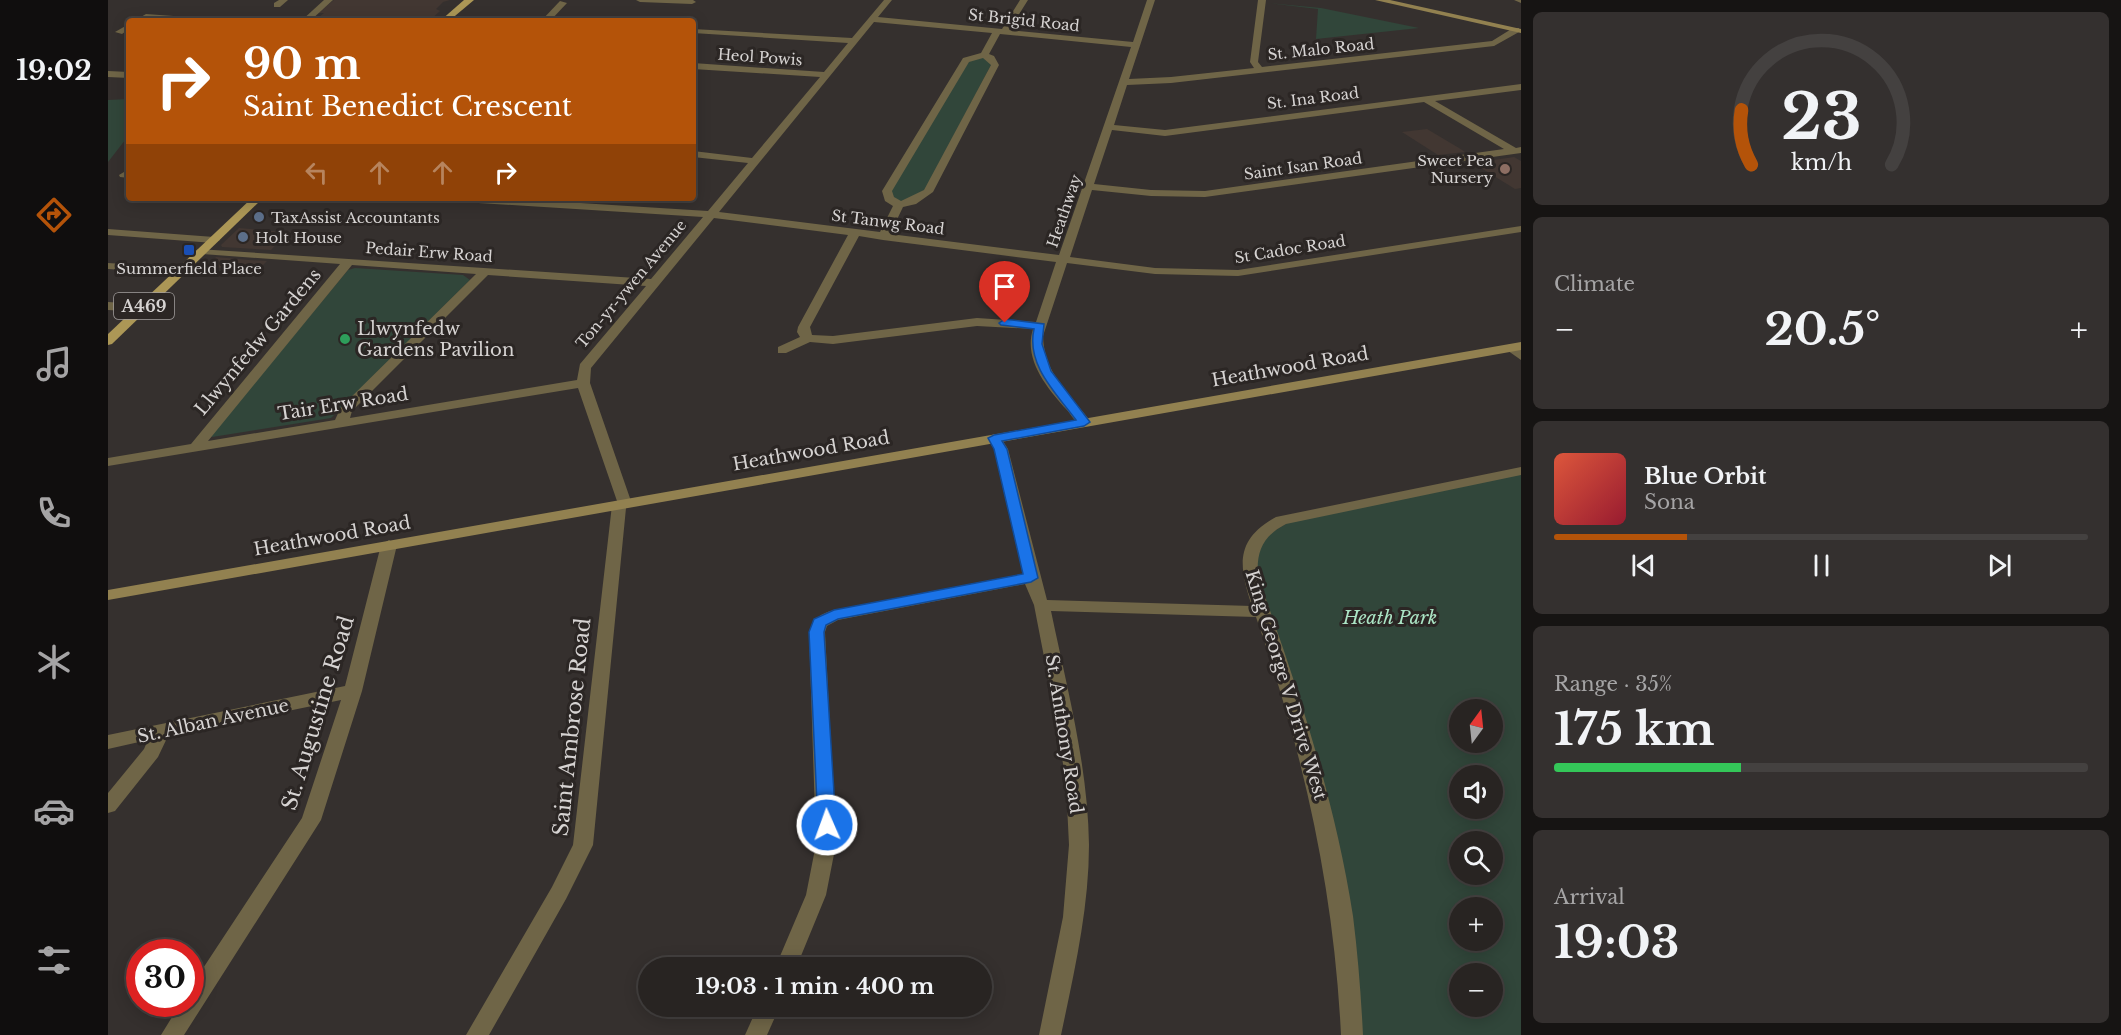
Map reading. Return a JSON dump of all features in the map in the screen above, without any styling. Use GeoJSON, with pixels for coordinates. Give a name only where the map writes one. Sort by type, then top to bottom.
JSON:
{"type":"FeatureCollection","features":[{"type":"Feature","properties":{"kind":"main road"},"geometry":{"type":"LineString","coordinates":[[447,18],[464,1]]}},
{"type":"Feature","properties":{"kind":"main road","name":"A469"},"geometry":{"type":"LineString","coordinates":[[108,341],[255,201]]}},
{"type":"Feature","properties":{"kind":"street"},"geometry":{"type":"LineString","coordinates":[[308,18],[329,0]]}},
{"type":"Feature","properties":{"kind":"street"},"geometry":{"type":"LineString","coordinates":[[643,0],[692,2]]}},
{"type":"Feature","properties":{"kind":"street","name":"Ton-yr-ywen Avenue"},"geometry":{"type":"LineString","coordinates":[[583,383],[585,367],[888,0]]}},
{"type":"Feature","properties":{"kind":"street"},"geometry":{"type":"LineString","coordinates":[[984,55],[1024,0]]}},
{"type":"Feature","properties":{"kind":"street","name":"Heathway"},"geometry":{"type":"LineString","coordinates":[[1084,422],[1045,371],[1036,344],[1040,326],[1125,82],[1151,0]]}},
{"type":"Feature","properties":{"kind":"street"},"geometry":{"type":"LineString","coordinates":[[1259,69],[1254,62],[1262,0]]}},
{"type":"Feature","properties":{"kind":"street"},"geometry":{"type":"LineString","coordinates":[[1385,0],[1519,30]]}},
{"type":"Feature","properties":{"kind":"street"},"geometry":{"type":"LineString","coordinates":[[548,18],[563,3]]}},
{"type":"Feature","properties":{"kind":"street"},"geometry":{"type":"LineString","coordinates":[[143,18],[146,16],[174,18]]}},
{"type":"Feature","properties":{"kind":"street","name":"St Brigid Road"},"geometry":{"type":"LineString","coordinates":[[872,19],[1137,45]]}},
{"type":"Feature","properties":{"kind":"street"},"geometry":{"type":"LineString","coordinates":[[771,35],[776,26]]}},
{"type":"Feature","properties":{"kind":"street"},"geometry":{"type":"LineString","coordinates":[[126,28],[119,32],[126,33]]}},
{"type":"Feature","properties":{"kind":"street","name":"St. Malo Road"},"geometry":{"type":"LineString","coordinates":[[1125,82],[1171,80],[1494,43],[1519,30]]}},
{"type":"Feature","properties":{"kind":"street"},"geometry":{"type":"LineString","coordinates":[[696,31],[854,41]]}},
{"type":"Feature","properties":{"kind":"street"},"geometry":{"type":"LineString","coordinates":[[984,55],[991,58],[995,65],[928,192],[912,202],[899,205],[889,200],[887,191],[966,60],[984,55]]}},
{"type":"Feature","properties":{"kind":"street","name":"Heol Powis"},"geometry":{"type":"LineString","coordinates":[[696,66],[826,75]]}},
{"type":"Feature","properties":{"kind":"street"},"geometry":{"type":"LineString","coordinates":[[108,74],[126,75]]}},
{"type":"Feature","properties":{"kind":"street","name":"St. Ina Road"},"geometry":{"type":"LineString","coordinates":[[1109,127],[1165,133],[1521,87]]}},
{"type":"Feature","properties":{"kind":"street"},"geometry":{"type":"LineString","coordinates":[[1425,99],[1519,152]]}},
{"type":"Feature","properties":{"kind":"street","name":"Saint Isan Road"},"geometry":{"type":"LineString","coordinates":[[1088,187],[1151,194],[1205,194],[1519,152]]}},
{"type":"Feature","properties":{"kind":"street"},"geometry":{"type":"LineString","coordinates":[[696,154],[754,161]]}},
{"type":"Feature","properties":{"kind":"street","name":"St Tanwg Road"},"geometry":{"type":"LineString","coordinates":[[493,201],[710,215],[1063,259]]}},
{"type":"Feature","properties":{"kind":"street"},"geometry":{"type":"LineString","coordinates":[[883,237],[899,205]]}},
{"type":"Feature","properties":{"kind":"street","name":"St Cadoc Road"},"geometry":{"type":"LineString","coordinates":[[1063,259],[1171,273],[1224,274],[1521,229]]}},
{"type":"Feature","properties":{"kind":"street"},"geometry":{"type":"LineString","coordinates":[[108,232],[214,240]]}},
{"type":"Feature","properties":{"kind":"street"},"geometry":{"type":"LineString","coordinates":[[808,338],[803,332],[804,327],[855,233]]}},
{"type":"Feature","properties":{"kind":"street","name":"Pedair Erw Road"},"geometry":{"type":"LineString","coordinates":[[202,251],[653,283]]}},
{"type":"Feature","properties":{"kind":"street","name":"Llwynfedw Gardens"},"geometry":{"type":"LineString","coordinates":[[196,447],[349,261]]}},
{"type":"Feature","properties":{"kind":"street"},"geometry":{"type":"LineString","coordinates":[[108,266],[181,271]]}},
{"type":"Feature","properties":{"kind":"street"},"geometry":{"type":"LineString","coordinates":[[340,423],[346,410],[485,271]]}},
{"type":"Feature","properties":{"kind":"street"},"geometry":{"type":"LineString","coordinates":[[108,306],[142,308]]}},
{"type":"Feature","properties":{"kind":"street"},"geometry":{"type":"LineString","coordinates":[[782,350],[808,338],[833,340],[977,322],[1040,326]]}},
{"type":"Feature","properties":{"kind":"street","name":"Heathwood Road"},"geometry":{"type":"LineString","coordinates":[[108,595],[1084,422],[1517,350]]}},
{"type":"Feature","properties":{"kind":"street"},"geometry":{"type":"LineString","coordinates":[[583,383],[622,505]]}},
{"type":"Feature","properties":{"kind":"street","name":"Tair Erw Road"},"geometry":{"type":"LineString","coordinates":[[108,462],[583,383]]}},
{"type":"Feature","properties":{"kind":"street","name":"St. Anthony Road"},"geometry":{"type":"LineString","coordinates":[[994,438],[1001,449],[1031,578],[1042,605],[1068,742],[1079,846],[1073,919],[1050,1035]]}},
{"type":"Feature","properties":{"kind":"street","name":"King George V Drive West"},"geometry":{"type":"LineString","coordinates":[[1352,1035],[1348,957],[1331,842],[1318,784],[1248,563],[1253,543],[1270,526],[1295,517],[1521,471]]}},
{"type":"Feature","properties":{"kind":"street","name":"Saint Ambrose Road"},"geometry":{"type":"LineString","coordinates":[[477,1035],[559,893],[583,845],[622,505]]}},
{"type":"Feature","properties":{"kind":"street","name":"St. Augustine Road"},"geometry":{"type":"LineString","coordinates":[[172,1035],[311,820],[353,691],[389,545]]}},
{"type":"Feature","properties":{"kind":"street"},"geometry":{"type":"LineString","coordinates":[[790,957],[816,895],[826,844],[817,632],[819,623],[834,615],[1031,578]]}},
{"type":"Feature","properties":{"kind":"street"},"geometry":{"type":"LineString","coordinates":[[1042,605],[1262,612]]}},
{"type":"Feature","properties":{"kind":"street","name":"St. Alban Avenue"},"geometry":{"type":"LineString","coordinates":[[108,742],[353,691]]}},
{"type":"Feature","properties":{"kind":"street"},"geometry":{"type":"LineString","coordinates":[[108,806],[152,752],[160,733]]}},
{"type":"Feature","properties":{"kind":"street"},"geometry":{"type":"LineString","coordinates":[[756,1035],[764,1017]]}},
{"type":"Feature","properties":{"kind":"shaded area"},"geometry":{"type":"Polygon","coordinates":[[[334,0],[450,0],[443,2],[436,9],[440,11],[432,18],[319,17],[324,13],[318,13],[334,0]]]}},
{"type":"Feature","properties":{"kind":"shaded area"},"geometry":{"type":"Polygon","coordinates":[[[1427,129],[1465,152],[1438,155],[1402,132],[1427,129]]]}},
{"type":"Feature","properties":{"kind":"shaded area"},"geometry":{"type":"Polygon","coordinates":[[[1514,157],[1521,161],[1521,188],[1515,189],[1473,163],[1514,157]]]}},
{"type":"Feature","properties":{"kind":"shaded area"},"geometry":{"type":"Polygon","coordinates":[[[239,228],[288,232],[271,250],[222,247],[221,245],[239,228]]]}},
{"type":"Feature","properties":{"kind":"shaded area"},"geometry":{"type":"Polygon","coordinates":[[[216,257],[267,261],[258,270],[207,267],[216,257]]]}},
{"type":"Feature","properties":{"kind":"green space"},"geometry":{"type":"Polygon","coordinates":[[[1268,3],[1321,8],[1419,28],[1316,39],[1318,9],[1268,3]]]}},
{"type":"Feature","properties":{"kind":"green space"},"geometry":{"type":"Polygon","coordinates":[[[983,57],[992,63],[924,192],[900,202],[895,200],[891,191],[969,61],[983,57]]]}},
{"type":"Feature","properties":{"kind":"green space"},"geometry":{"type":"Polygon","coordinates":[[[126,99],[126,139],[108,162],[108,100],[126,99]]]}},
{"type":"Feature","properties":{"kind":"green space"},"geometry":{"type":"Polygon","coordinates":[[[355,268],[463,275],[470,280],[331,418],[212,437],[211,435],[348,270],[355,268]]]}},
{"type":"Feature","properties":{"kind":"green space","name":"Heath Park"},"geometry":{"type":"Polygon","coordinates":[[[1521,474],[1521,1035],[1359,1035],[1353,949],[1253,570],[1261,539],[1289,522],[1521,474]]]}},
{"type":"Feature","properties":{"kind":"place","name":"Sweet Pea Nursery"},"geometry":{"type":"Point","coordinates":[1505,169]}},
{"type":"Feature","properties":{"kind":"place","name":"TaxAssist Accountants"},"geometry":{"type":"Point","coordinates":[259,217]}},
{"type":"Feature","properties":{"kind":"place","name":"Holt House"},"geometry":{"type":"Point","coordinates":[243,237]}},
{"type":"Feature","properties":{"kind":"place","name":"Summerfield Place"},"geometry":{"type":"Point","coordinates":[189,250]}},
{"type":"Feature","properties":{"kind":"place","name":"Llwynfedw Gardens Pavilion"},"geometry":{"type":"Point","coordinates":[345,339]}},
{"type":"Feature","properties":{"kind":"route"},"geometry":{"type":"LineString","coordinates":[[827,825],[817,632],[819,623],[834,615],[1031,578],[1001,449],[994,438],[1084,422],[1056,389],[1045,371],[1036,344],[1040,326],[1005,323]]}}]}
